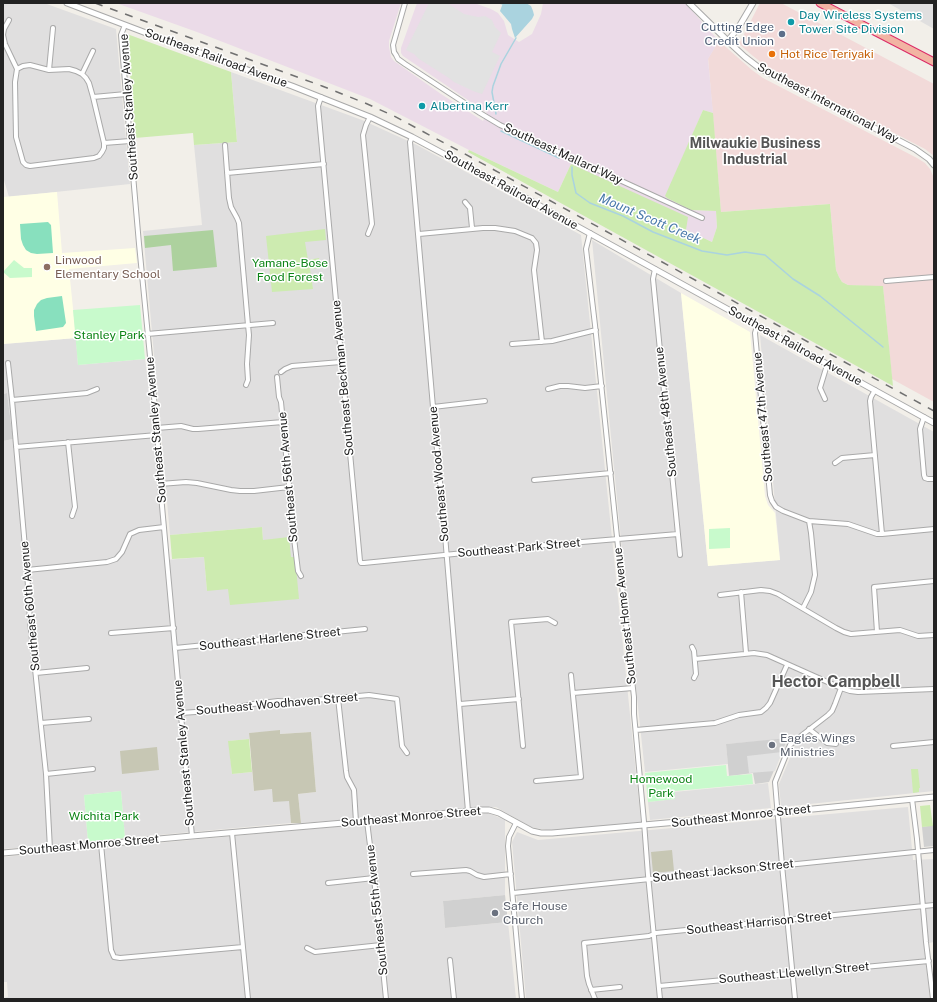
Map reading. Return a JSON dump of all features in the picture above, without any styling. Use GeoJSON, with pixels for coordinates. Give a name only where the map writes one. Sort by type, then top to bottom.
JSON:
{"type":"FeatureCollection","features":[{"type":"Feature","properties":{"kind":"highway"},"geometry":{"type":"LineString","coordinates":[[820,3],[934,62]]}},
{"type":"Feature","properties":{"kind":"street","name":"Southeast Railroad Avenue"},"geometry":{"type":"LineString","coordinates":[[67,3],[321,97],[370,117],[412,137],[488,177],[934,423]]}},
{"type":"Feature","properties":{"kind":"street","name":"Southeast Mallard Way"},"geometry":{"type":"LineString","coordinates":[[405,3],[393,45],[394,52],[398,59],[480,114],[500,125],[702,218]]}},
{"type":"Feature","properties":{"kind":"street","name":"Southeast International Way"},"geometry":{"type":"LineString","coordinates":[[689,3],[748,59],[768,73],[915,149],[929,159],[934,166]]}},
{"type":"Feature","properties":{"kind":"street"},"geometry":{"type":"LineString","coordinates":[[728,41],[740,26],[753,3]]}},
{"type":"Feature","properties":{"kind":"street"},"geometry":{"type":"LineString","coordinates":[[9,20],[4,29],[3,35],[5,44],[17,69],[15,82],[16,137],[23,162],[30,166],[94,158],[99,156],[104,148],[104,143],[94,97],[89,83],[82,74],[69,69],[49,70],[30,65],[17,69]]}},
{"type":"Feature","properties":{"kind":"street","name":"Southeast Stanley Avenue"},"geometry":{"type":"LineString","coordinates":[[125,24],[121,35],[192,836]]}},
{"type":"Feature","properties":{"kind":"street"},"geometry":{"type":"LineString","coordinates":[[49,70],[53,28]]}},
{"type":"Feature","properties":{"kind":"street"},"geometry":{"type":"LineString","coordinates":[[82,74],[93,51]]}},
{"type":"Feature","properties":{"kind":"street"},"geometry":{"type":"LineString","coordinates":[[94,97],[126,94]]}},
{"type":"Feature","properties":{"kind":"street","name":"Southeast Beckman Avenue"},"geometry":{"type":"LineString","coordinates":[[321,97],[318,106],[360,562]]}},
{"type":"Feature","properties":{"kind":"street"},"geometry":{"type":"LineString","coordinates":[[368,234],[372,224],[363,135],[370,117]]}},
{"type":"Feature","properties":{"kind":"street","name":"Southeast Wood Avenue"},"geometry":{"type":"LineString","coordinates":[[412,137],[410,142],[468,810]]}},
{"type":"Feature","properties":{"kind":"street"},"geometry":{"type":"LineString","coordinates":[[104,143],[130,141]]}},
{"type":"Feature","properties":{"kind":"street"},"geometry":{"type":"LineString","coordinates":[[225,145],[229,201],[239,223],[249,335],[247,364],[248,380],[246,385]]}},
{"type":"Feature","properties":{"kind":"street"},"geometry":{"type":"LineString","coordinates":[[227,173],[324,164]]}},
{"type":"Feature","properties":{"kind":"street"},"geometry":{"type":"LineString","coordinates":[[465,202],[470,208],[472,228]]}},
{"type":"Feature","properties":{"kind":"street"},"geometry":{"type":"LineString","coordinates":[[419,234],[472,228],[495,228],[522,233],[532,238],[536,243],[537,250],[534,270],[542,342]]}},
{"type":"Feature","properties":{"kind":"street","name":"Southeast Home Avenue"},"geometry":{"type":"LineString","coordinates":[[590,233],[586,249],[602,386],[633,688],[648,879],[660,999]]}},
{"type":"Feature","properties":{"kind":"street","name":"Southeast 48th Avenue"},"geometry":{"type":"LineString","coordinates":[[655,269],[653,279],[680,555]]}},
{"type":"Feature","properties":{"kind":"street"},"geometry":{"type":"LineString","coordinates":[[886,281],[934,277]]}},
{"type":"Feature","properties":{"kind":"street"},"geometry":{"type":"LineString","coordinates":[[147,334],[273,323]]}},
{"type":"Feature","properties":{"kind":"street","name":"Southeast 47th Avenue"},"geometry":{"type":"LineString","coordinates":[[757,326],[755,333],[770,494],[776,507],[782,511],[809,521]]}},
{"type":"Feature","properties":{"kind":"street"},"geometry":{"type":"LineString","coordinates":[[512,344],[552,341],[596,330]]}},
{"type":"Feature","properties":{"kind":"street"},"geometry":{"type":"LineString","coordinates":[[281,372],[295,366],[341,362]]}},
{"type":"Feature","properties":{"kind":"street","name":"Southeast 60th Avenue"},"geometry":{"type":"LineString","coordinates":[[8,363],[27,570],[30,621],[46,774],[50,849]]}},
{"type":"Feature","properties":{"kind":"street"},"geometry":{"type":"LineString","coordinates":[[825,399],[820,388],[828,365]]}},
{"type":"Feature","properties":{"kind":"street","name":"Southeast 56th Avenue"},"geometry":{"type":"LineString","coordinates":[[278,377],[298,571],[301,576]]}},
{"type":"Feature","properties":{"kind":"street"},"geometry":{"type":"LineString","coordinates":[[548,389],[560,386],[585,388],[602,386]]}},
{"type":"Feature","properties":{"kind":"street"},"geometry":{"type":"LineString","coordinates":[[12,400],[87,393],[97,389]]}},
{"type":"Feature","properties":{"kind":"street"},"geometry":{"type":"LineString","coordinates":[[875,390],[870,401],[882,534]]}},
{"type":"Feature","properties":{"kind":"street"},"geometry":{"type":"LineString","coordinates":[[433,407],[484,401]]}},
{"type":"Feature","properties":{"kind":"street"},"geometry":{"type":"LineString","coordinates":[[924,417],[920,429],[924,475],[925,478],[928,479],[934,478]]}},
{"type":"Feature","properties":{"kind":"street"},"geometry":{"type":"LineString","coordinates":[[157,428],[181,426],[198,429],[283,422]]}},
{"type":"Feature","properties":{"kind":"street"},"geometry":{"type":"LineString","coordinates":[[16,447],[157,435]]}},
{"type":"Feature","properties":{"kind":"street"},"geometry":{"type":"LineString","coordinates":[[68,442],[75,507],[72,516]]}},
{"type":"Feature","properties":{"kind":"street"},"geometry":{"type":"LineString","coordinates":[[835,463],[842,458],[875,455]]}},
{"type":"Feature","properties":{"kind":"street"},"geometry":{"type":"LineString","coordinates":[[534,480],[611,473]]}},
{"type":"Feature","properties":{"kind":"street"},"geometry":{"type":"LineString","coordinates":[[160,484],[186,482],[240,491],[289,487]]}},
{"type":"Feature","properties":{"kind":"street"},"geometry":{"type":"LineString","coordinates":[[803,608],[811,592],[815,575],[809,521],[848,524],[858,526],[872,533],[882,534],[934,530]]}},
{"type":"Feature","properties":{"kind":"street"},"geometry":{"type":"LineString","coordinates":[[27,570],[107,562],[116,559],[122,552],[130,534],[139,530],[164,527]]}},
{"type":"Feature","properties":{"kind":"street","name":"Southeast Park Street"},"geometry":{"type":"LineString","coordinates":[[360,562],[364,563],[534,546],[678,534]]}},
{"type":"Feature","properties":{"kind":"street"},"geometry":{"type":"LineString","coordinates":[[877,632],[874,587],[934,581]]}},
{"type":"Feature","properties":{"kind":"street"},"geometry":{"type":"LineString","coordinates":[[720,594],[761,590],[770,591],[803,608],[836,628],[852,634],[900,630],[918,636],[934,635]]}},
{"type":"Feature","properties":{"kind":"street"},"geometry":{"type":"LineString","coordinates":[[741,592],[746,653]]}},
{"type":"Feature","properties":{"kind":"street"},"geometry":{"type":"LineString","coordinates":[[523,746],[511,622],[548,619],[555,624]]}},
{"type":"Feature","properties":{"kind":"street"},"geometry":{"type":"LineString","coordinates":[[111,633],[174,628]]}},
{"type":"Feature","properties":{"kind":"street","name":"Southeast Harlene Street"},"geometry":{"type":"LineString","coordinates":[[175,648],[365,630]]}},
{"type":"Feature","properties":{"kind":"street"},"geometry":{"type":"LineString","coordinates":[[692,647],[694,651],[696,674],[694,678]]}},
{"type":"Feature","properties":{"kind":"street"},"geometry":{"type":"LineString","coordinates":[[695,659],[754,653],[767,656],[850,691],[934,689]]}},
{"type":"Feature","properties":{"kind":"street"},"geometry":{"type":"LineString","coordinates":[[636,730],[716,723],[739,715],[761,712],[770,703],[787,665]]}},
{"type":"Feature","properties":{"kind":"street"},"geometry":{"type":"LineString","coordinates":[[36,673],[87,668]]}},
{"type":"Feature","properties":{"kind":"street"},"geometry":{"type":"LineString","coordinates":[[536,781],[581,777],[571,676]]}},
{"type":"Feature","properties":{"kind":"street"},"geometry":{"type":"LineString","coordinates":[[573,693],[633,688]]}},
{"type":"Feature","properties":{"kind":"street"},"geometry":{"type":"LineString","coordinates":[[795,999],[774,788],[776,777],[790,745],[832,711],[841,688]]}},
{"type":"Feature","properties":{"kind":"street","name":"Southeast Woodhaven Street"},"geometry":{"type":"LineString","coordinates":[[181,713],[224,710],[278,701],[293,702],[369,696],[397,699],[402,746],[407,753]]}},
{"type":"Feature","properties":{"kind":"street"},"geometry":{"type":"LineString","coordinates":[[338,698],[347,777],[354,790],[356,822]]}},
{"type":"Feature","properties":{"kind":"street"},"geometry":{"type":"LineString","coordinates":[[460,704],[519,699]]}},
{"type":"Feature","properties":{"kind":"street"},"geometry":{"type":"LineString","coordinates":[[41,723],[89,719]]}},
{"type":"Feature","properties":{"kind":"street"},"geometry":{"type":"LineString","coordinates":[[809,729],[827,743],[836,744]]}},
{"type":"Feature","properties":{"kind":"street"},"geometry":{"type":"LineString","coordinates":[[893,746],[934,742]]}},
{"type":"Feature","properties":{"kind":"street"},"geometry":{"type":"LineString","coordinates":[[46,774],[93,769]]}},
{"type":"Feature","properties":{"kind":"street","name":"Southeast Monroe Street"},"geometry":{"type":"LineString","coordinates":[[3,853],[367,821],[468,810],[495,812],[532,831],[544,834],[934,797]]}},
{"type":"Feature","properties":{"kind":"street"},"geometry":{"type":"LineString","coordinates":[[912,799],[932,999]]}},
{"type":"Feature","properties":{"kind":"street","name":"Southeast 55th Avenue"},"geometry":{"type":"LineString","coordinates":[[367,821],[386,999]]}},
{"type":"Feature","properties":{"kind":"street"},"geometry":{"type":"LineString","coordinates":[[516,823],[509,837],[508,846],[522,999]]}},
{"type":"Feature","properties":{"kind":"street"},"geometry":{"type":"LineString","coordinates":[[232,833],[248,999]]}},
{"type":"Feature","properties":{"kind":"street"},"geometry":{"type":"LineString","coordinates":[[102,844],[111,950],[114,957],[120,958],[243,947]]}},
{"type":"Feature","properties":{"kind":"street","name":"Southeast Jackson Street"},"geometry":{"type":"LineString","coordinates":[[513,893],[782,865],[918,853],[934,850]]}},
{"type":"Feature","properties":{"kind":"street"},"geometry":{"type":"LineString","coordinates":[[413,874],[466,870],[484,877],[511,874]]}},
{"type":"Feature","properties":{"kind":"street"},"geometry":{"type":"LineString","coordinates":[[328,883],[374,878]]}},
{"type":"Feature","properties":{"kind":"street","name":"Southeast Harrison Street"},"geometry":{"type":"LineString","coordinates":[[592,990],[587,976],[584,943],[649,936],[654,934],[934,905]]}},
{"type":"Feature","properties":{"kind":"street"},"geometry":{"type":"LineString","coordinates":[[307,948],[315,952],[380,945]]}},
{"type":"Feature","properties":{"kind":"street"},"geometry":{"type":"LineString","coordinates":[[450,960],[454,999]]}},
{"type":"Feature","properties":{"kind":"street","name":"Southeast Llewellyn Street"},"geometry":{"type":"LineString","coordinates":[[658,986],[929,961]]}},
{"type":"Feature","properties":{"kind":"street"},"geometry":{"type":"LineString","coordinates":[[595,999],[592,990],[620,987]]}},
{"type":"Feature","properties":{"kind":"shaded area"},"geometry":{"type":"Polygon","coordinates":[[[3,3],[44,3],[116,29],[130,184],[9,197],[3,177],[3,3]]]}},
{"type":"Feature","properties":{"kind":"shaded area"},"geometry":{"type":"Polygon","coordinates":[[[116,3],[401,3],[389,41],[391,57],[394,61],[441,94],[483,121],[487,113],[403,56],[401,53],[401,48],[417,3],[474,3],[491,9],[498,13],[504,21],[508,35],[519,42],[532,34],[541,14],[543,3],[685,3],[719,41],[708,59],[713,113],[703,110],[666,197],[691,210],[716,211],[717,227],[712,242],[685,230],[571,164],[558,192],[469,150],[370,99],[197,32],[116,3]]]}},
{"type":"Feature","properties":{"kind":"shaded area"},"geometry":{"type":"Polygon","coordinates":[[[429,3],[447,3],[464,14],[478,17],[485,16],[492,20],[495,27],[501,33],[492,52],[500,56],[482,94],[454,82],[406,50],[429,3]]]}},
{"type":"Feature","properties":{"kind":"shaded area"},"geometry":{"type":"Polygon","coordinates":[[[760,3],[781,3],[934,84],[934,156],[925,149],[767,67],[739,44],[760,3]]]}},
{"type":"Feature","properties":{"kind":"shaded area"},"geometry":{"type":"Polygon","coordinates":[[[888,3],[934,3],[934,29],[888,3]]]}},
{"type":"Feature","properties":{"kind":"shaded area"},"geometry":{"type":"Polygon","coordinates":[[[719,41],[763,78],[917,158],[925,163],[930,169],[934,178],[934,402],[892,379],[883,287],[848,285],[842,282],[836,270],[830,204],[721,212],[708,58],[719,41]]]}},
{"type":"Feature","properties":{"kind":"shaded area"},"geometry":{"type":"Polygon","coordinates":[[[231,72],[362,120],[417,145],[581,235],[641,822],[551,831],[531,827],[496,807],[301,823],[298,794],[316,792],[311,732],[280,734],[280,731],[249,733],[249,739],[229,741],[232,774],[252,772],[254,791],[272,789],[290,801],[291,823],[125,838],[121,791],[84,795],[88,842],[3,849],[3,441],[13,439],[7,393],[3,394],[3,344],[76,338],[78,365],[145,359],[155,438],[165,560],[204,557],[207,591],[295,557],[291,558],[263,540],[262,527],[170,535],[143,231],[202,225],[194,145],[237,142],[231,72]]]}},
{"type":"Feature","properties":{"kind":"shaded area","name":"Linwood Elementary School"},"geometry":{"type":"Polygon","coordinates":[[[57,192],[62,253],[135,248],[137,263],[69,269],[76,338],[3,344],[3,197],[57,192]]]}},
{"type":"Feature","properties":{"kind":"shaded area"},"geometry":{"type":"Polygon","coordinates":[[[592,240],[681,293],[708,566],[780,560],[760,335],[934,432],[934,791],[781,807],[779,784],[795,746],[784,749],[788,739],[726,744],[728,764],[645,772],[592,240]]]}},
{"type":"Feature","properties":{"kind":"shaded area"},"geometry":{"type":"Polygon","coordinates":[[[681,293],[750,332],[765,496],[768,505],[775,513],[780,560],[708,566],[681,293]]]}},
{"type":"Feature","properties":{"kind":"shaded area"},"geometry":{"type":"Polygon","coordinates":[[[7,393],[13,439],[3,441],[3,394],[7,393]]]}},
{"type":"Feature","properties":{"kind":"shaded area"},"geometry":{"type":"Polygon","coordinates":[[[280,730],[280,734],[311,732],[316,792],[298,794],[301,823],[291,823],[289,801],[273,802],[272,789],[254,791],[249,733],[280,730]]]}},
{"type":"Feature","properties":{"kind":"shaded area"},"geometry":{"type":"Polygon","coordinates":[[[788,738],[769,782],[755,784],[753,773],[729,776],[726,744],[788,738]]]}},
{"type":"Feature","properties":{"kind":"shaded area"},"geometry":{"type":"Polygon","coordinates":[[[157,747],[159,770],[122,774],[120,751],[157,747]]]}},
{"type":"Feature","properties":{"kind":"shaded area"},"geometry":{"type":"Polygon","coordinates":[[[782,752],[775,771],[749,773],[747,756],[782,752]]]}},
{"type":"Feature","properties":{"kind":"shaded area"},"geometry":{"type":"Polygon","coordinates":[[[768,783],[771,808],[650,820],[648,802],[675,799],[674,792],[768,783]]]}},
{"type":"Feature","properties":{"kind":"shaded area"},"geometry":{"type":"Polygon","coordinates":[[[908,807],[913,860],[934,859],[934,942],[924,944],[930,999],[526,999],[512,842],[517,832],[538,840],[908,807]]]}},
{"type":"Feature","properties":{"kind":"shaded area"},"geometry":{"type":"Polygon","coordinates":[[[488,813],[505,820],[505,895],[443,901],[445,928],[508,922],[516,999],[3,999],[8,997],[7,982],[3,982],[3,857],[488,813]]]}},
{"type":"Feature","properties":{"kind":"shaded area"},"geometry":{"type":"Polygon","coordinates":[[[934,825],[934,846],[924,847],[922,827],[934,825]]]}},
{"type":"Feature","properties":{"kind":"shaded area"},"geometry":{"type":"Polygon","coordinates":[[[672,850],[674,871],[653,873],[651,852],[672,850]]]}},
{"type":"Feature","properties":{"kind":"shaded area"},"geometry":{"type":"Polygon","coordinates":[[[505,895],[508,922],[445,928],[443,901],[505,895]]]}},
{"type":"Feature","properties":{"kind":"green space"},"geometry":{"type":"Polygon","coordinates":[[[127,34],[231,72],[237,142],[194,145],[193,133],[135,138],[127,34]]]}},
{"type":"Feature","properties":{"kind":"green space"},"geometry":{"type":"Polygon","coordinates":[[[703,110],[713,113],[721,212],[830,204],[836,270],[842,282],[848,285],[883,286],[893,386],[468,152],[469,150],[558,192],[571,164],[688,217],[686,230],[712,242],[717,227],[716,211],[691,210],[665,196],[703,110]]]}},
{"type":"Feature","properties":{"kind":"green space"},"geometry":{"type":"Polygon","coordinates":[[[48,222],[51,225],[53,253],[37,254],[26,250],[21,239],[20,224],[48,222]]]}},
{"type":"Feature","properties":{"kind":"green space","name":"Yamane-Bose Food Forest"},"geometry":{"type":"Polygon","coordinates":[[[325,229],[326,240],[305,242],[308,260],[319,258],[320,268],[310,269],[313,289],[272,292],[266,236],[325,229]]]}},
{"type":"Feature","properties":{"kind":"green space"},"geometry":{"type":"Polygon","coordinates":[[[213,230],[217,267],[173,271],[171,245],[145,248],[144,236],[213,230]]]}},
{"type":"Feature","properties":{"kind":"green space"},"geometry":{"type":"Polygon","coordinates":[[[14,260],[24,268],[32,268],[32,277],[10,278],[3,272],[14,260]]]}},
{"type":"Feature","properties":{"kind":"green space"},"geometry":{"type":"Polygon","coordinates":[[[62,296],[66,323],[63,327],[36,331],[34,310],[37,304],[41,300],[47,298],[62,296]]]}},
{"type":"Feature","properties":{"kind":"green space","name":"Stanley Park"},"geometry":{"type":"Polygon","coordinates":[[[140,305],[145,359],[78,365],[73,310],[140,305]]]}},
{"type":"Feature","properties":{"kind":"green space"},"geometry":{"type":"Polygon","coordinates":[[[262,527],[263,540],[289,537],[291,557],[295,557],[299,599],[230,605],[228,589],[207,591],[204,557],[172,559],[170,535],[262,527]]]}},
{"type":"Feature","properties":{"kind":"green space"},"geometry":{"type":"Polygon","coordinates":[[[730,528],[730,548],[709,549],[709,529],[730,528]]]}},
{"type":"Feature","properties":{"kind":"green space"},"geometry":{"type":"Polygon","coordinates":[[[249,739],[252,772],[232,774],[228,741],[249,739]]]}},
{"type":"Feature","properties":{"kind":"green space","name":"Homewood Park"},"geometry":{"type":"Polygon","coordinates":[[[726,765],[727,776],[752,774],[753,784],[675,791],[675,799],[648,802],[645,773],[726,765]]]}},
{"type":"Feature","properties":{"kind":"green space"},"geometry":{"type":"Polygon","coordinates":[[[911,769],[918,769],[919,792],[913,793],[911,769]]]}},
{"type":"Feature","properties":{"kind":"green space","name":"Wichita Park"},"geometry":{"type":"Polygon","coordinates":[[[121,791],[125,838],[88,842],[84,795],[121,791]]]}},
{"type":"Feature","properties":{"kind":"green space"},"geometry":{"type":"Polygon","coordinates":[[[930,805],[933,826],[922,827],[920,806],[930,805]]]}},
{"type":"Feature","properties":{"kind":"water"},"geometry":{"type":"Polygon","coordinates":[[[503,3],[526,3],[531,6],[533,11],[534,15],[532,19],[515,38],[511,24],[500,11],[503,3]]]}},
{"type":"Feature","properties":{"kind":"waterway","name":"Mount Scott Creek"},"geometry":{"type":"LineString","coordinates":[[499,3],[503,4]]}},
{"type":"Feature","properties":{"kind":"waterway","name":"Mount Scott Creek"},"geometry":{"type":"LineString","coordinates":[[496,114],[492,92],[493,86],[501,64],[516,38]]}},
{"type":"Feature","properties":{"kind":"waterway","name":"Mount Scott Creek"},"geometry":{"type":"LineString","coordinates":[[501,131],[559,158]]}},
{"type":"Feature","properties":{"kind":"waterway","name":"Mount Scott Creek"},"geometry":{"type":"LineString","coordinates":[[572,167],[572,175],[576,193],[590,203],[623,216],[653,232],[702,251],[727,255],[745,252],[765,255],[793,279],[820,296],[883,347]]}},
{"type":"Feature","properties":{"kind":"railway"},"geometry":{"type":"LineString","coordinates":[[95,3],[322,86],[394,116],[934,411]]}},
{"type":"Feature","properties":{"kind":"place","name":"Day Wireless Systems Tower Site Division"},"geometry":{"type":"Point","coordinates":[791,22]}},
{"type":"Feature","properties":{"kind":"place","name":"Cutting Edge Credit Union"},"geometry":{"type":"Point","coordinates":[782,34]}},
{"type":"Feature","properties":{"kind":"place","name":"Hot Rice Teriyaki"},"geometry":{"type":"Point","coordinates":[772,54]}},
{"type":"Feature","properties":{"kind":"place","name":"Albertina Kerr"},"geometry":{"type":"Point","coordinates":[422,106]}},
{"type":"Feature","properties":{"kind":"place","name":"Linwood Elementary School"},"geometry":{"type":"Point","coordinates":[47,267]}},
{"type":"Feature","properties":{"kind":"place","name":"Eagles Wings Ministries"},"geometry":{"type":"Point","coordinates":[772,745]}},
{"type":"Feature","properties":{"kind":"place","name":"Safe House Church"},"geometry":{"type":"Point","coordinates":[495,913]}},
{"type":"Feature","properties":{"kind":"district","name":"Milwaukie Business Industrial"},"geometry":{"type":"Point","coordinates":[755,152]}},
{"type":"Feature","properties":{"kind":"district","name":"Hector Campbell"},"geometry":{"type":"Point","coordinates":[836,682]}}]}
